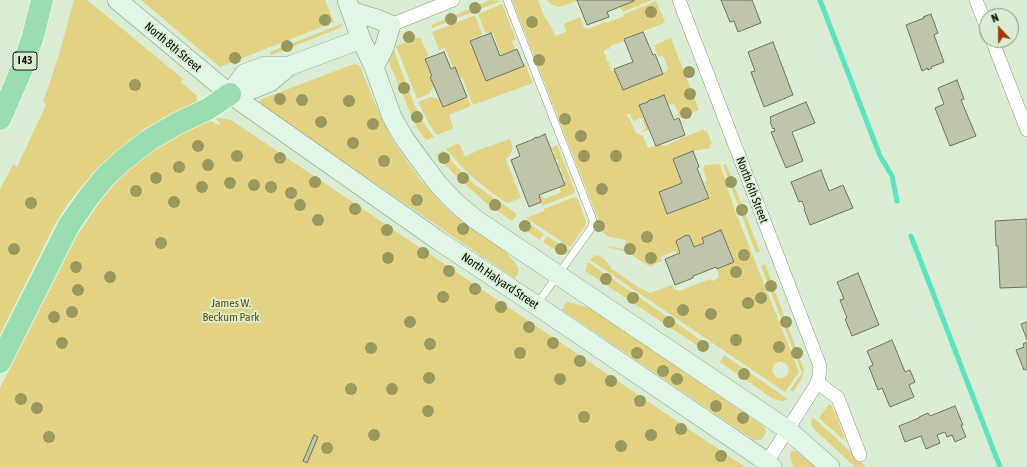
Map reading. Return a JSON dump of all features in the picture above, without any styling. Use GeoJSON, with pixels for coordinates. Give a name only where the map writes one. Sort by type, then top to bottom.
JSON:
{"type":"FeatureCollection","features":[{"type":"Feature","properties":{"kind":"highway","name":"I 43"},"geometry":{"type":"LineString","coordinates":[[0,119],[21,70],[33,36],[42,0]]}},
{"type":"Feature","properties":{"kind":"highway"},"geometry":{"type":"LineString","coordinates":[[0,362],[69,225],[104,178],[122,161],[150,140],[178,123],[208,109],[230,94]]}},
{"type":"Feature","properties":{"kind":"main road","name":"North 8th Street"},"geometry":{"type":"LineString","coordinates":[[117,0],[230,94]]}},
{"type":"Feature","properties":{"kind":"main road"},"geometry":{"type":"LineString","coordinates":[[349,5],[391,25],[384,48],[374,67]]}},
{"type":"Feature","properties":{"kind":"main road"},"geometry":{"type":"LineString","coordinates":[[349,5],[361,39],[374,67],[396,124],[404,138],[438,184],[455,202],[475,219],[788,430],[830,467]]}},
{"type":"Feature","properties":{"kind":"main road"},"geometry":{"type":"LineString","coordinates":[[230,94],[253,89],[270,82],[289,66],[361,39]]}},
{"type":"Feature","properties":{"kind":"main road","name":"North Halyard Street"},"geometry":{"type":"LineString","coordinates":[[230,94],[439,241],[536,305],[770,465]]}},
{"type":"Feature","properties":{"kind":"street"},"geometry":{"type":"LineString","coordinates":[[391,25],[453,0]]}},
{"type":"Feature","properties":{"kind":"street","name":"North 6th Street"},"geometry":{"type":"LineString","coordinates":[[679,0],[820,366],[819,377],[816,385],[788,430],[770,465]]}},
{"type":"Feature","properties":{"kind":"street"},"geometry":{"type":"LineString","coordinates":[[995,48],[1027,130]]}},
{"type":"Feature","properties":{"kind":"street"},"geometry":{"type":"LineString","coordinates":[[817,382],[838,398],[860,455]]}},
{"type":"Feature","properties":{"kind":"lane"},"geometry":{"type":"LineString","coordinates":[[507,0],[593,220],[592,226],[536,305]]}},
{"type":"Feature","properties":{"kind":"green space"},"geometry":{"type":"Polygon","coordinates":[[[74,0],[87,0],[107,16],[183,79],[181,82],[197,96],[198,101],[197,104],[154,125],[130,140],[99,167],[79,190],[55,224],[0,335],[0,189],[13,165],[17,167],[46,105],[43,101],[60,51],[74,0]]]}},
{"type":"Feature","properties":{"kind":"green space"},"geometry":{"type":"Polygon","coordinates":[[[141,0],[325,0],[334,22],[220,67],[141,0]]]}},
{"type":"Feature","properties":{"kind":"green space"},"geometry":{"type":"Polygon","coordinates":[[[490,0],[501,1],[432,28],[432,25],[490,0]]]}},
{"type":"Feature","properties":{"kind":"green space"},"geometry":{"type":"Polygon","coordinates":[[[512,0],[538,0],[544,16],[551,26],[555,36],[566,32],[564,24],[580,17],[584,27],[588,29],[624,16],[624,14],[656,1],[665,22],[664,23],[623,39],[624,41],[611,46],[609,49],[606,49],[604,53],[607,56],[607,61],[611,67],[610,70],[613,71],[614,69],[623,90],[667,71],[668,68],[664,58],[662,56],[658,57],[654,45],[671,38],[699,110],[680,118],[675,105],[672,104],[668,106],[664,95],[648,100],[648,102],[639,105],[649,129],[641,133],[646,128],[642,119],[633,121],[630,114],[626,115],[636,133],[643,136],[648,148],[661,144],[664,146],[667,145],[702,129],[707,131],[712,144],[709,146],[711,148],[693,151],[673,159],[682,183],[659,192],[667,214],[710,198],[711,196],[708,194],[704,182],[707,181],[703,169],[705,165],[720,164],[734,208],[799,372],[785,392],[590,260],[597,255],[600,256],[612,269],[638,287],[650,293],[672,285],[674,289],[679,291],[710,279],[713,281],[719,277],[717,269],[733,262],[721,230],[702,238],[704,243],[694,247],[689,235],[681,237],[681,239],[676,241],[680,253],[677,255],[675,251],[661,257],[662,261],[649,266],[627,252],[608,247],[624,249],[626,240],[609,237],[599,229],[596,232],[595,231],[598,227],[598,219],[512,0]],[[781,362],[774,365],[772,371],[778,378],[783,378],[788,374],[789,369],[786,364],[781,362]]]}},
{"type":"Feature","properties":{"kind":"green space"},"geometry":{"type":"Polygon","coordinates":[[[547,0],[577,1],[558,7],[552,5],[547,0]]]}},
{"type":"Feature","properties":{"kind":"green space"},"geometry":{"type":"Polygon","coordinates":[[[634,0],[652,0],[623,12],[620,6],[634,0]]]}},
{"type":"Feature","properties":{"kind":"green space"},"geometry":{"type":"Polygon","coordinates":[[[502,4],[516,39],[512,41],[515,49],[501,55],[493,33],[485,32],[478,14],[502,4]]]}},
{"type":"Feature","properties":{"kind":"green space"},"geometry":{"type":"Polygon","coordinates":[[[475,15],[482,33],[481,37],[470,41],[486,81],[525,64],[533,83],[473,105],[462,77],[460,78],[455,67],[453,68],[445,48],[439,50],[432,32],[475,15]]]}},
{"type":"Feature","properties":{"kind":"green space"},"geometry":{"type":"Polygon","coordinates":[[[341,24],[343,25],[337,29],[271,55],[270,52],[341,24]]]}},
{"type":"Feature","properties":{"kind":"green space"},"geometry":{"type":"Polygon","coordinates":[[[420,37],[428,55],[425,60],[432,76],[430,77],[434,86],[429,94],[417,99],[396,46],[420,37]]]}},
{"type":"Feature","properties":{"kind":"green space"},"geometry":{"type":"Polygon","coordinates":[[[392,45],[414,104],[434,137],[426,140],[412,117],[388,60],[392,45]]]}},
{"type":"Feature","properties":{"kind":"green space"},"geometry":{"type":"Polygon","coordinates":[[[355,64],[360,66],[374,101],[394,143],[419,178],[445,207],[465,223],[503,249],[518,267],[519,270],[517,276],[514,278],[259,104],[262,99],[355,64]]]}},
{"type":"Feature","properties":{"kind":"green space"},"geometry":{"type":"Polygon","coordinates":[[[430,97],[439,99],[443,107],[467,97],[471,106],[449,115],[453,127],[452,129],[437,135],[429,124],[418,102],[430,97]]]}},
{"type":"Feature","properties":{"kind":"green space","name":"James W. Beckum Park"},"geometry":{"type":"Polygon","coordinates":[[[219,118],[231,120],[745,467],[0,467],[0,388],[76,237],[103,197],[140,159],[171,138],[210,120],[218,125],[221,123],[215,119],[219,118]]]}},
{"type":"Feature","properties":{"kind":"green space"},"geometry":{"type":"Polygon","coordinates":[[[510,139],[513,147],[510,155],[506,159],[521,198],[507,203],[476,180],[446,149],[456,144],[460,145],[465,157],[478,150],[510,139]]]}},
{"type":"Feature","properties":{"kind":"green space"},"geometry":{"type":"Polygon","coordinates":[[[557,145],[575,191],[573,194],[542,206],[539,197],[542,195],[544,199],[561,192],[559,187],[565,185],[564,181],[566,181],[564,177],[562,177],[560,172],[562,171],[561,168],[559,168],[557,163],[559,162],[555,159],[553,154],[555,153],[551,148],[557,145]]]}},
{"type":"Feature","properties":{"kind":"green space"},"geometry":{"type":"Polygon","coordinates":[[[443,151],[474,184],[517,214],[512,221],[485,202],[452,172],[436,154],[443,151]]]}},
{"type":"Feature","properties":{"kind":"green space"},"geometry":{"type":"Polygon","coordinates":[[[726,164],[760,252],[756,253],[723,165],[726,164]]]}},
{"type":"Feature","properties":{"kind":"green space"},"geometry":{"type":"Polygon","coordinates":[[[574,197],[578,199],[586,222],[585,226],[570,247],[526,218],[544,211],[544,209],[574,197]]]}},
{"type":"Feature","properties":{"kind":"green space"},"geometry":{"type":"Polygon","coordinates":[[[525,221],[544,234],[540,240],[521,227],[525,221]]]}},
{"type":"Feature","properties":{"kind":"green space"},"geometry":{"type":"Polygon","coordinates":[[[547,236],[571,251],[563,255],[543,242],[547,236]]]}},
{"type":"Feature","properties":{"kind":"green space"},"geometry":{"type":"Polygon","coordinates":[[[588,262],[708,345],[704,350],[585,271],[588,262]]]}},
{"type":"Feature","properties":{"kind":"green space"},"geometry":{"type":"Polygon","coordinates":[[[765,264],[804,370],[802,378],[793,392],[790,390],[802,373],[761,266],[765,264]]]}},
{"type":"Feature","properties":{"kind":"green space"},"geometry":{"type":"Polygon","coordinates":[[[568,302],[591,308],[762,425],[766,431],[764,436],[761,440],[754,440],[562,310],[568,302]]]}},
{"type":"Feature","properties":{"kind":"green space"},"geometry":{"type":"Polygon","coordinates":[[[724,355],[788,399],[783,401],[773,399],[720,362],[724,355]]]}},
{"type":"Feature","properties":{"kind":"green space"},"geometry":{"type":"Polygon","coordinates":[[[829,404],[832,406],[846,442],[819,418],[829,404]]]}},
{"type":"Feature","properties":{"kind":"green space"},"geometry":{"type":"Polygon","coordinates":[[[812,417],[866,467],[855,467],[814,429],[811,424],[812,417]]]}},
{"type":"Feature","properties":{"kind":"green space"},"geometry":{"type":"Polygon","coordinates":[[[792,451],[797,452],[815,467],[793,467],[790,455],[792,451]]]}},
{"type":"Feature","properties":{"kind":"building"},"geometry":{"type":"Polygon","coordinates":[[[577,0],[634,1],[607,12],[609,17],[587,25],[577,0]]]}},
{"type":"Feature","properties":{"kind":"building"},"geometry":{"type":"Polygon","coordinates":[[[721,0],[752,0],[761,23],[738,32],[734,21],[730,22],[721,0]]]}},
{"type":"Feature","properties":{"kind":"building"},"geometry":{"type":"Polygon","coordinates":[[[931,14],[938,33],[934,35],[944,62],[931,67],[932,68],[928,70],[928,68],[922,71],[906,25],[931,14]]]}},
{"type":"Feature","properties":{"kind":"building"},"geometry":{"type":"Polygon","coordinates":[[[643,32],[653,55],[655,54],[663,74],[623,90],[614,69],[633,62],[624,39],[643,32]]]}},
{"type":"Feature","properties":{"kind":"building"},"geometry":{"type":"Polygon","coordinates":[[[491,33],[500,56],[517,49],[524,66],[486,81],[470,41],[491,33]]]}},
{"type":"Feature","properties":{"kind":"building"},"geometry":{"type":"Polygon","coordinates":[[[773,42],[793,95],[764,107],[751,72],[755,71],[748,52],[773,42]]]}},
{"type":"Feature","properties":{"kind":"building"},"geometry":{"type":"Polygon","coordinates":[[[444,52],[451,69],[455,67],[467,97],[443,107],[430,77],[432,76],[425,59],[444,52]]]}},
{"type":"Feature","properties":{"kind":"building"},"geometry":{"type":"Polygon","coordinates":[[[957,80],[964,99],[961,100],[976,136],[950,146],[935,108],[944,104],[938,88],[957,80]]]}},
{"type":"Feature","properties":{"kind":"building"},"geometry":{"type":"Polygon","coordinates":[[[664,95],[674,120],[679,118],[685,135],[656,146],[639,105],[664,95]]]}},
{"type":"Feature","properties":{"kind":"building"},"geometry":{"type":"Polygon","coordinates":[[[806,102],[815,123],[792,132],[803,161],[786,168],[771,132],[775,131],[770,122],[770,117],[806,102]]]}},
{"type":"Feature","properties":{"kind":"building"},"geometry":{"type":"Polygon","coordinates":[[[545,134],[565,185],[539,195],[541,202],[529,207],[511,160],[520,156],[516,146],[545,134]]]}},
{"type":"Feature","properties":{"kind":"building"},"geometry":{"type":"Polygon","coordinates":[[[693,151],[699,167],[697,168],[709,198],[667,214],[659,192],[682,183],[673,159],[693,151]]]}},
{"type":"Feature","properties":{"kind":"building"},"geometry":{"type":"Polygon","coordinates":[[[821,170],[829,191],[843,185],[853,208],[810,225],[802,201],[799,202],[791,182],[821,170]]]}},
{"type":"Feature","properties":{"kind":"building"},"geometry":{"type":"Polygon","coordinates":[[[1027,219],[1027,287],[1000,288],[995,221],[1027,219]]]}},
{"type":"Feature","properties":{"kind":"building"},"geometry":{"type":"Polygon","coordinates":[[[721,230],[734,262],[717,269],[716,267],[675,285],[665,259],[680,253],[676,241],[686,235],[689,235],[694,247],[704,243],[702,238],[721,230]]]}},
{"type":"Feature","properties":{"kind":"building"},"geometry":{"type":"Polygon","coordinates":[[[858,273],[879,325],[852,336],[845,319],[847,318],[840,300],[844,299],[837,282],[858,273]]]}},
{"type":"Feature","properties":{"kind":"building"},"geometry":{"type":"Polygon","coordinates":[[[1027,322],[1027,340],[1021,324],[1027,322]]]}},
{"type":"Feature","properties":{"kind":"building"},"geometry":{"type":"Polygon","coordinates":[[[892,340],[905,372],[910,370],[915,382],[909,385],[914,397],[890,407],[882,388],[878,390],[869,367],[873,365],[867,351],[892,340]]]}},
{"type":"Feature","properties":{"kind":"building"},"geometry":{"type":"Polygon","coordinates":[[[1027,342],[1027,369],[1024,370],[1016,350],[1024,347],[1023,344],[1027,342]]]}},
{"type":"Feature","properties":{"kind":"building"},"geometry":{"type":"Polygon","coordinates":[[[955,406],[966,437],[955,442],[952,435],[947,437],[945,432],[937,435],[940,443],[926,449],[921,436],[905,442],[899,426],[928,413],[930,416],[955,406]]]}},
{"type":"Feature","properties":{"kind":"building"},"geometry":{"type":"Polygon","coordinates":[[[314,435],[318,437],[307,463],[303,461],[314,435]]]}},
{"type":"Feature","properties":{"kind":"waterway"},"geometry":{"type":"LineString","coordinates":[[820,0],[880,156],[892,176],[897,201]]}},
{"type":"Feature","properties":{"kind":"waterway"},"geometry":{"type":"LineString","coordinates":[[911,236],[1000,467]]}}]}
